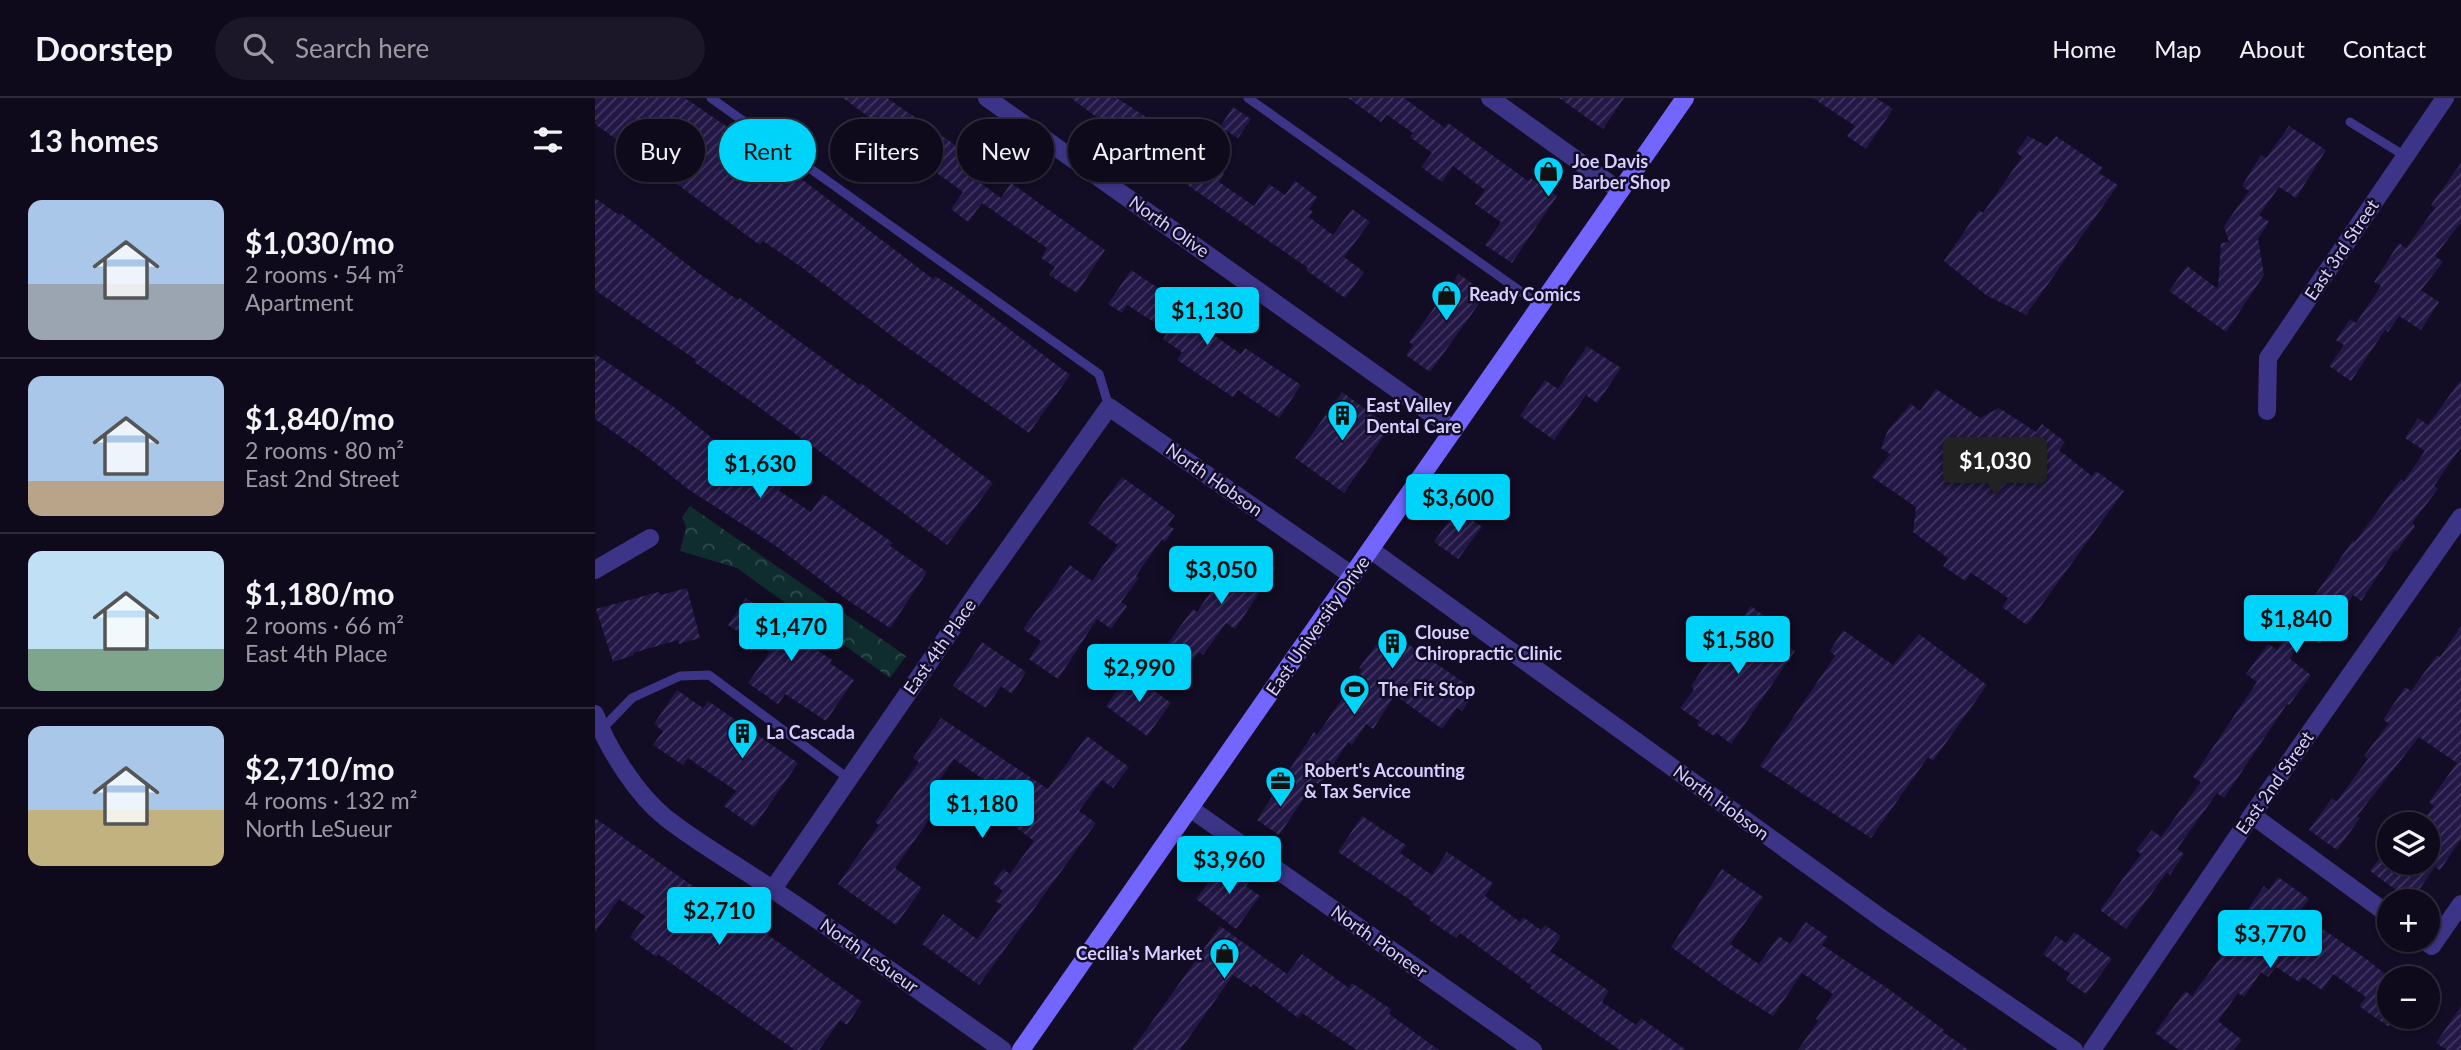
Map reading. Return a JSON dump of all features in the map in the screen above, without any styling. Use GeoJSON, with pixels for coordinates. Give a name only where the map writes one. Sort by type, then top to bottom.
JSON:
{"type":"FeatureCollection","features":[{"type":"Feature","properties":{"kind":"main road","name":"East University Drive"},"geometry":{"type":"LineString","coordinates":[[1021,1050],[1685,98]]}},
{"type":"Feature","properties":{"kind":"street","name":"North Olive"},"geometry":{"type":"LineString","coordinates":[[987,98],[1454,430]]}},
{"type":"Feature","properties":{"kind":"street"},"geometry":{"type":"LineString","coordinates":[[1490,98],[1620,191]]}},
{"type":"Feature","properties":{"kind":"street","name":"East 3rd Street"},"geometry":{"type":"LineString","coordinates":[[2267,411],[2268,358],[2445,98]]}},
{"type":"Feature","properties":{"kind":"street","name":"North Hobson"},"geometry":{"type":"LineString","coordinates":[[1109,407],[1353,576]]}},
{"type":"Feature","properties":{"kind":"street","name":"East 4th Place"},"geometry":{"type":"LineString","coordinates":[[773,889],[1109,407]]}},
{"type":"Feature","properties":{"kind":"street","name":"East 2nd Street"},"geometry":{"type":"LineString","coordinates":[[2092,1050],[2252,815],[2461,517]]}},
{"type":"Feature","properties":{"kind":"street"},"geometry":{"type":"LineString","coordinates":[[595,570],[650,538]]}},
{"type":"Feature","properties":{"kind":"street","name":"North Hobson"},"geometry":{"type":"LineString","coordinates":[[1371,550],[1888,923],[2074,1050]]}},
{"type":"Feature","properties":{"kind":"street","name":"North LeSueur"},"geometry":{"type":"LineString","coordinates":[[597,726],[642,792],[665,817],[1003,1050]]}},
{"type":"Feature","properties":{"kind":"street","name":"North Pioneer"},"geometry":{"type":"LineString","coordinates":[[1191,809],[1533,1050]]}},
{"type":"Feature","properties":{"kind":"street"},"geometry":{"type":"LineString","coordinates":[[2252,815],[2377,906]]}},
{"type":"Feature","properties":{"kind":"street"},"geometry":{"type":"LineString","coordinates":[[2440,934],[2461,904]]}},
{"type":"Feature","properties":{"kind":"lane"},"geometry":{"type":"LineString","coordinates":[[712,98],[1099,374],[1109,407]]}},
{"type":"Feature","properties":{"kind":"lane"},"geometry":{"type":"LineString","coordinates":[[1248,98],[1541,306]]}},
{"type":"Feature","properties":{"kind":"lane"},"geometry":{"type":"LineString","coordinates":[[2350,122],[2405,156]]}},
{"type":"Feature","properties":{"kind":"lane"},"geometry":{"type":"LineString","coordinates":[[597,726],[632,698],[680,676],[709,675],[849,779]]}},
{"type":"Feature","properties":{"kind":"green space"},"geometry":{"type":"Polygon","coordinates":[[[690,506],[906,656],[890,678],[737,568],[680,551],[686,527],[682,517],[690,506]]]}},
{"type":"Feature","properties":{"kind":"building"},"geometry":{"type":"Polygon","coordinates":[[[595,98],[685,98],[719,121],[719,182],[805,182],[933,279],[935,276],[960,292],[1070,375],[1029,433],[897,340],[800,266],[763,241],[760,245],[674,182],[705,182],[705,119],[616,119],[616,139],[595,124],[595,98]]]}},
{"type":"Feature","properties":{"kind":"building"},"geometry":{"type":"Polygon","coordinates":[[[843,98],[887,98],[917,119],[872,119],[843,98]]]}},
{"type":"Feature","properties":{"kind":"building"},"geometry":{"type":"Polygon","coordinates":[[[1071,98],[1117,98],[1149,119],[1099,119],[1071,98]]]}},
{"type":"Feature","properties":{"kind":"building"},"geometry":{"type":"Polygon","coordinates":[[[1348,98],[1404,98],[1445,128],[1448,123],[1528,181],[1530,178],[1557,196],[1512,263],[1485,245],[1501,222],[1475,204],[1485,190],[1453,166],[1442,182],[1421,167],[1432,153],[1410,137],[1413,133],[1387,115],[1381,122],[1348,98]]]}},
{"type":"Feature","properties":{"kind":"building"},"geometry":{"type":"Polygon","coordinates":[[[1559,98],[1624,98],[1603,129],[1559,98]]]}},
{"type":"Feature","properties":{"kind":"building"},"geometry":{"type":"Polygon","coordinates":[[[1813,98],[1876,98],[1893,109],[1866,149],[1847,136],[1855,126],[1813,98]]]}},
{"type":"Feature","properties":{"kind":"building"},"geometry":{"type":"Polygon","coordinates":[[[1233,107],[1251,119],[1238,138],[1230,133],[1230,119],[1225,119],[1233,107]]]}},
{"type":"Feature","properties":{"kind":"building"},"geometry":{"type":"Polygon","coordinates":[[[2289,126],[2326,150],[2296,198],[2279,187],[2259,215],[2269,222],[2258,239],[2264,275],[2226,332],[2169,291],[2187,266],[2218,289],[2221,243],[2229,242],[2224,226],[2249,191],[2242,186],[2261,155],[2266,158],[2289,126]]]}},
{"type":"Feature","properties":{"kind":"building"},"geometry":{"type":"Polygon","coordinates":[[[2028,136],[2047,146],[2056,136],[2103,168],[2099,173],[2118,185],[2026,315],[1986,295],[1944,261],[1979,210],[1983,213],[2022,157],[2016,152],[2028,136]]]}},
{"type":"Feature","properties":{"kind":"building"},"geometry":{"type":"Polygon","coordinates":[[[943,137],[957,146],[957,182],[979,182],[1001,198],[1011,183],[1105,250],[1077,293],[1049,275],[1055,267],[1041,258],[1047,248],[982,203],[968,222],[951,209],[963,192],[943,177],[943,137]]]}},
{"type":"Feature","properties":{"kind":"building"},"geometry":{"type":"Polygon","coordinates":[[[2461,163],[2461,222],[2435,256],[2443,262],[2421,290],[2439,302],[2421,330],[2399,316],[2388,332],[2385,330],[2351,381],[2329,366],[2344,345],[2336,340],[2350,319],[2356,323],[2381,286],[2374,282],[2399,243],[2406,248],[2435,208],[2431,205],[2461,163]]]}},
{"type":"Feature","properties":{"kind":"building"},"geometry":{"type":"Polygon","coordinates":[[[1295,181],[1317,197],[1309,209],[1313,212],[1309,217],[1333,235],[1352,209],[1370,222],[1344,257],[1364,272],[1345,298],[1306,270],[1308,268],[1183,182],[1219,182],[1254,206],[1269,184],[1285,195],[1295,181]]]}},
{"type":"Feature","properties":{"kind":"building"},"geometry":{"type":"Polygon","coordinates":[[[595,198],[619,215],[621,213],[701,275],[738,300],[740,298],[859,385],[861,383],[993,483],[947,545],[694,362],[696,360],[595,290],[595,198]]]}},
{"type":"Feature","properties":{"kind":"building"},"geometry":{"type":"Polygon","coordinates":[[[1131,270],[1185,306],[1187,303],[1209,318],[1202,327],[1241,354],[1245,348],[1301,385],[1279,418],[1238,390],[1233,397],[1177,360],[1182,352],[1163,339],[1168,331],[1127,305],[1122,313],[1108,304],[1131,270]]]}},
{"type":"Feature","properties":{"kind":"building","name":"Ready Comics"},"geometry":{"type":"Polygon","coordinates":[[[1459,274],[1486,294],[1430,372],[1406,355],[1413,345],[1409,342],[1459,274]]]}},
{"type":"Feature","properties":{"kind":"building"},"geometry":{"type":"Polygon","coordinates":[[[1587,346],[1621,368],[1597,403],[1586,395],[1554,440],[1520,416],[1545,380],[1558,389],[1587,346]]]}},
{"type":"Feature","properties":{"kind":"building"},"geometry":{"type":"Polygon","coordinates":[[[595,354],[675,408],[724,448],[782,486],[779,491],[811,512],[823,494],[893,543],[890,546],[927,572],[890,628],[846,599],[776,546],[688,489],[595,419],[595,354]]]}},
{"type":"Feature","properties":{"kind":"building"},"geometry":{"type":"Polygon","coordinates":[[[2461,380],[2461,447],[2434,486],[2438,489],[2412,523],[2415,526],[2397,551],[2395,550],[2361,601],[2353,595],[2320,644],[2305,634],[2290,659],[2311,675],[2289,705],[2287,704],[2224,798],[2217,793],[2177,849],[2184,854],[2170,875],[2167,872],[2126,929],[2100,910],[2141,854],[2136,850],[2152,830],[2161,837],[2201,782],[2193,777],[2257,682],[2246,674],[2268,644],[2277,650],[2353,540],[2355,542],[2401,479],[2404,481],[2425,451],[2405,438],[2418,418],[2428,425],[2461,380]]]}},
{"type":"Feature","properties":{"kind":"building"},"geometry":{"type":"Polygon","coordinates":[[[1936,389],[1980,418],[1999,408],[2036,432],[2042,424],[2065,442],[2059,450],[2092,476],[2096,471],[2124,491],[2027,625],[2002,607],[2008,598],[1971,573],[1965,581],[1943,566],[1948,558],[1913,532],[1916,507],[1872,477],[1890,454],[1881,448],[1888,430],[1911,404],[1920,411],[1936,389]]]}},
{"type":"Feature","properties":{"kind":"building","name":"East Valley Dental Care"},"geometry":{"type":"Polygon","coordinates":[[[1342,392],[1390,427],[1344,493],[1295,458],[1342,392]]]}},
{"type":"Feature","properties":{"kind":"building"},"geometry":{"type":"Polygon","coordinates":[[[1122,477],[1175,515],[1168,525],[1174,529],[1165,542],[1162,539],[1136,576],[1139,578],[1121,602],[1127,606],[1111,629],[1097,619],[1058,679],[1029,659],[1041,641],[1023,629],[1070,565],[1092,581],[1118,545],[1088,523],[1122,477]]]}},
{"type":"Feature","properties":{"kind":"building"},"geometry":{"type":"Polygon","coordinates":[[[1457,509],[1482,527],[1458,559],[1434,542],[1457,509]]]}},
{"type":"Feature","properties":{"kind":"building"},"geometry":{"type":"Polygon","coordinates":[[[1242,545],[1276,568],[1235,629],[1226,623],[1203,655],[1199,652],[1186,668],[1162,651],[1193,609],[1197,612],[1242,545]]]}},
{"type":"Feature","properties":{"kind":"building"},"geometry":{"type":"Polygon","coordinates":[[[687,588],[700,638],[679,644],[678,640],[633,653],[634,655],[613,662],[596,609],[659,592],[661,595],[687,588]]]}},
{"type":"Feature","properties":{"kind":"building"},"geometry":{"type":"Polygon","coordinates":[[[746,598],[768,613],[770,610],[786,620],[782,626],[832,660],[830,663],[854,680],[826,721],[785,694],[778,704],[748,683],[770,652],[728,625],[746,598]]]}},
{"type":"Feature","properties":{"kind":"building"},"geometry":{"type":"Polygon","coordinates":[[[1751,606],[1780,628],[1774,637],[1795,651],[1731,744],[1717,733],[1714,736],[1697,725],[1699,721],[1680,708],[1694,690],[1691,686],[1728,632],[1731,634],[1751,606]]]}},
{"type":"Feature","properties":{"kind":"building"},"geometry":{"type":"Polygon","coordinates":[[[2461,626],[2461,839],[2440,870],[2440,812],[2429,812],[2434,806],[2429,802],[2457,763],[2419,737],[2357,816],[2360,818],[2337,850],[2309,830],[2332,798],[2337,801],[2368,759],[2364,756],[2389,723],[2383,720],[2405,687],[2411,691],[2437,655],[2440,657],[2461,626]]]}},
{"type":"Feature","properties":{"kind":"building"},"geometry":{"type":"Polygon","coordinates":[[[1843,630],[1893,665],[1919,634],[1987,685],[1933,761],[1928,757],[1871,838],[1760,766],[1835,656],[1830,651],[1843,630]]]}},
{"type":"Feature","properties":{"kind":"building"},"geometry":{"type":"Polygon","coordinates":[[[1402,640],[1476,691],[1462,711],[1457,708],[1442,729],[1395,695],[1373,729],[1366,724],[1352,745],[1348,742],[1320,785],[1315,782],[1279,835],[1257,820],[1314,732],[1317,735],[1379,641],[1394,651],[1402,640]]]}},
{"type":"Feature","properties":{"kind":"building"},"geometry":{"type":"Polygon","coordinates":[[[982,642],[1026,672],[1012,694],[1001,686],[986,708],[953,686],[982,642]]]}},
{"type":"Feature","properties":{"kind":"building"},"geometry":{"type":"Polygon","coordinates":[[[1130,673],[1171,703],[1147,736],[1106,706],[1130,673]]]}},
{"type":"Feature","properties":{"kind":"building","name":"La Cascada"},"geometry":{"type":"Polygon","coordinates":[[[677,690],[703,708],[708,701],[798,763],[754,827],[724,806],[736,791],[688,758],[683,765],[653,745],[663,731],[654,724],[677,690]]]}},
{"type":"Feature","properties":{"kind":"building"},"geometry":{"type":"Polygon","coordinates":[[[941,718],[1048,789],[1087,736],[1129,767],[1113,788],[1102,780],[1079,811],[1096,823],[979,985],[922,944],[943,914],[977,939],[1002,905],[995,901],[1003,891],[993,883],[1003,869],[1010,874],[1034,841],[1006,820],[1018,803],[954,759],[934,788],[946,796],[895,868],[922,888],[896,925],[838,884],[879,825],[875,822],[919,762],[913,758],[941,718]]]}},
{"type":"Feature","properties":{"kind":"building"},"geometry":{"type":"Polygon","coordinates":[[[1362,816],[1406,845],[1400,853],[1432,875],[1447,852],[1493,883],[1485,896],[1520,922],[1523,917],[1541,930],[1545,925],[1561,936],[1550,951],[1609,991],[1602,1002],[1636,1025],[1641,1018],[1686,1050],[1620,1050],[1530,988],[1532,986],[1460,933],[1456,938],[1429,920],[1431,917],[1412,904],[1413,902],[1338,852],[1362,816]]]}},
{"type":"Feature","properties":{"kind":"building"},"geometry":{"type":"Polygon","coordinates":[[[595,818],[716,902],[718,899],[862,1002],[847,1025],[840,1020],[819,1050],[795,1050],[630,937],[645,916],[619,899],[595,932],[595,818]]]}},
{"type":"Feature","properties":{"kind":"building"},"geometry":{"type":"Polygon","coordinates":[[[2377,861],[2377,875],[2429,875],[2419,889],[2395,889],[2370,871],[2377,861]]]}},
{"type":"Feature","properties":{"kind":"building"},"geometry":{"type":"Polygon","coordinates":[[[1223,863],[1249,882],[1246,886],[1260,896],[1236,929],[1196,899],[1223,863]]]}},
{"type":"Feature","properties":{"kind":"building"},"geometry":{"type":"Polygon","coordinates":[[[1722,869],[1763,897],[1730,944],[1759,964],[1779,936],[1790,944],[1806,922],[1828,937],[1822,945],[1890,990],[1969,1050],[1798,1050],[1833,994],[1802,973],[1773,1016],[1671,947],[1722,869]]]}},
{"type":"Feature","properties":{"kind":"building"},"geometry":{"type":"Polygon","coordinates":[[[2278,877],[2309,899],[2299,913],[2377,968],[2377,1019],[2359,1006],[2366,997],[2333,974],[2322,990],[2303,977],[2299,982],[2276,967],[2268,977],[2261,972],[2244,997],[2238,993],[2218,1021],[2242,1040],[2234,1050],[2179,1050],[2155,1033],[2185,991],[2192,996],[2231,943],[2227,939],[2264,886],[2269,890],[2278,877]]]}},
{"type":"Feature","properties":{"kind":"building"},"geometry":{"type":"Polygon","coordinates":[[[1220,926],[1287,974],[1302,954],[1349,988],[1352,983],[1392,1010],[1389,1014],[1439,1050],[1357,1050],[1302,1013],[1298,1018],[1253,984],[1251,987],[1233,975],[1180,1050],[1132,1050],[1220,926]]]}},
{"type":"Feature","properties":{"kind":"building"},"geometry":{"type":"Polygon","coordinates":[[[2074,932],[2112,959],[2086,994],[2066,980],[2070,974],[2043,954],[2056,936],[2066,943],[2074,932]]]}},
{"type":"Feature","properties":{"kind":"building"},"geometry":{"type":"Polygon","coordinates":[[[2461,1006],[2461,1050],[2447,1050],[2436,1043],[2461,1006]]]}},
{"type":"Feature","properties":{"kind":"place","name":"Joe Davis Barber Shop"},"geometry":{"type":"Point","coordinates":[1549,199]}},
{"type":"Feature","properties":{"kind":"place","name":"Ready Comics"},"geometry":{"type":"Point","coordinates":[1446,322]}},
{"type":"Feature","properties":{"kind":"place","name":"East Valley Dental Care"},"geometry":{"type":"Point","coordinates":[1343,443]}},
{"type":"Feature","properties":{"kind":"place","name":"Clouse Chiropractic Clinic"},"geometry":{"type":"Point","coordinates":[1392,670]}},
{"type":"Feature","properties":{"kind":"place","name":"The Fit Stop"},"geometry":{"type":"Point","coordinates":[1355,717]}},
{"type":"Feature","properties":{"kind":"place","name":"La Cascada"},"geometry":{"type":"Point","coordinates":[743,760]}},
{"type":"Feature","properties":{"kind":"place","name":"Robert's Accounting & Tax Service"},"geometry":{"type":"Point","coordinates":[1281,808]}},
{"type":"Feature","properties":{"kind":"place","name":"Cecilia's Market"},"geometry":{"type":"Point","coordinates":[1225,981]}}]}
